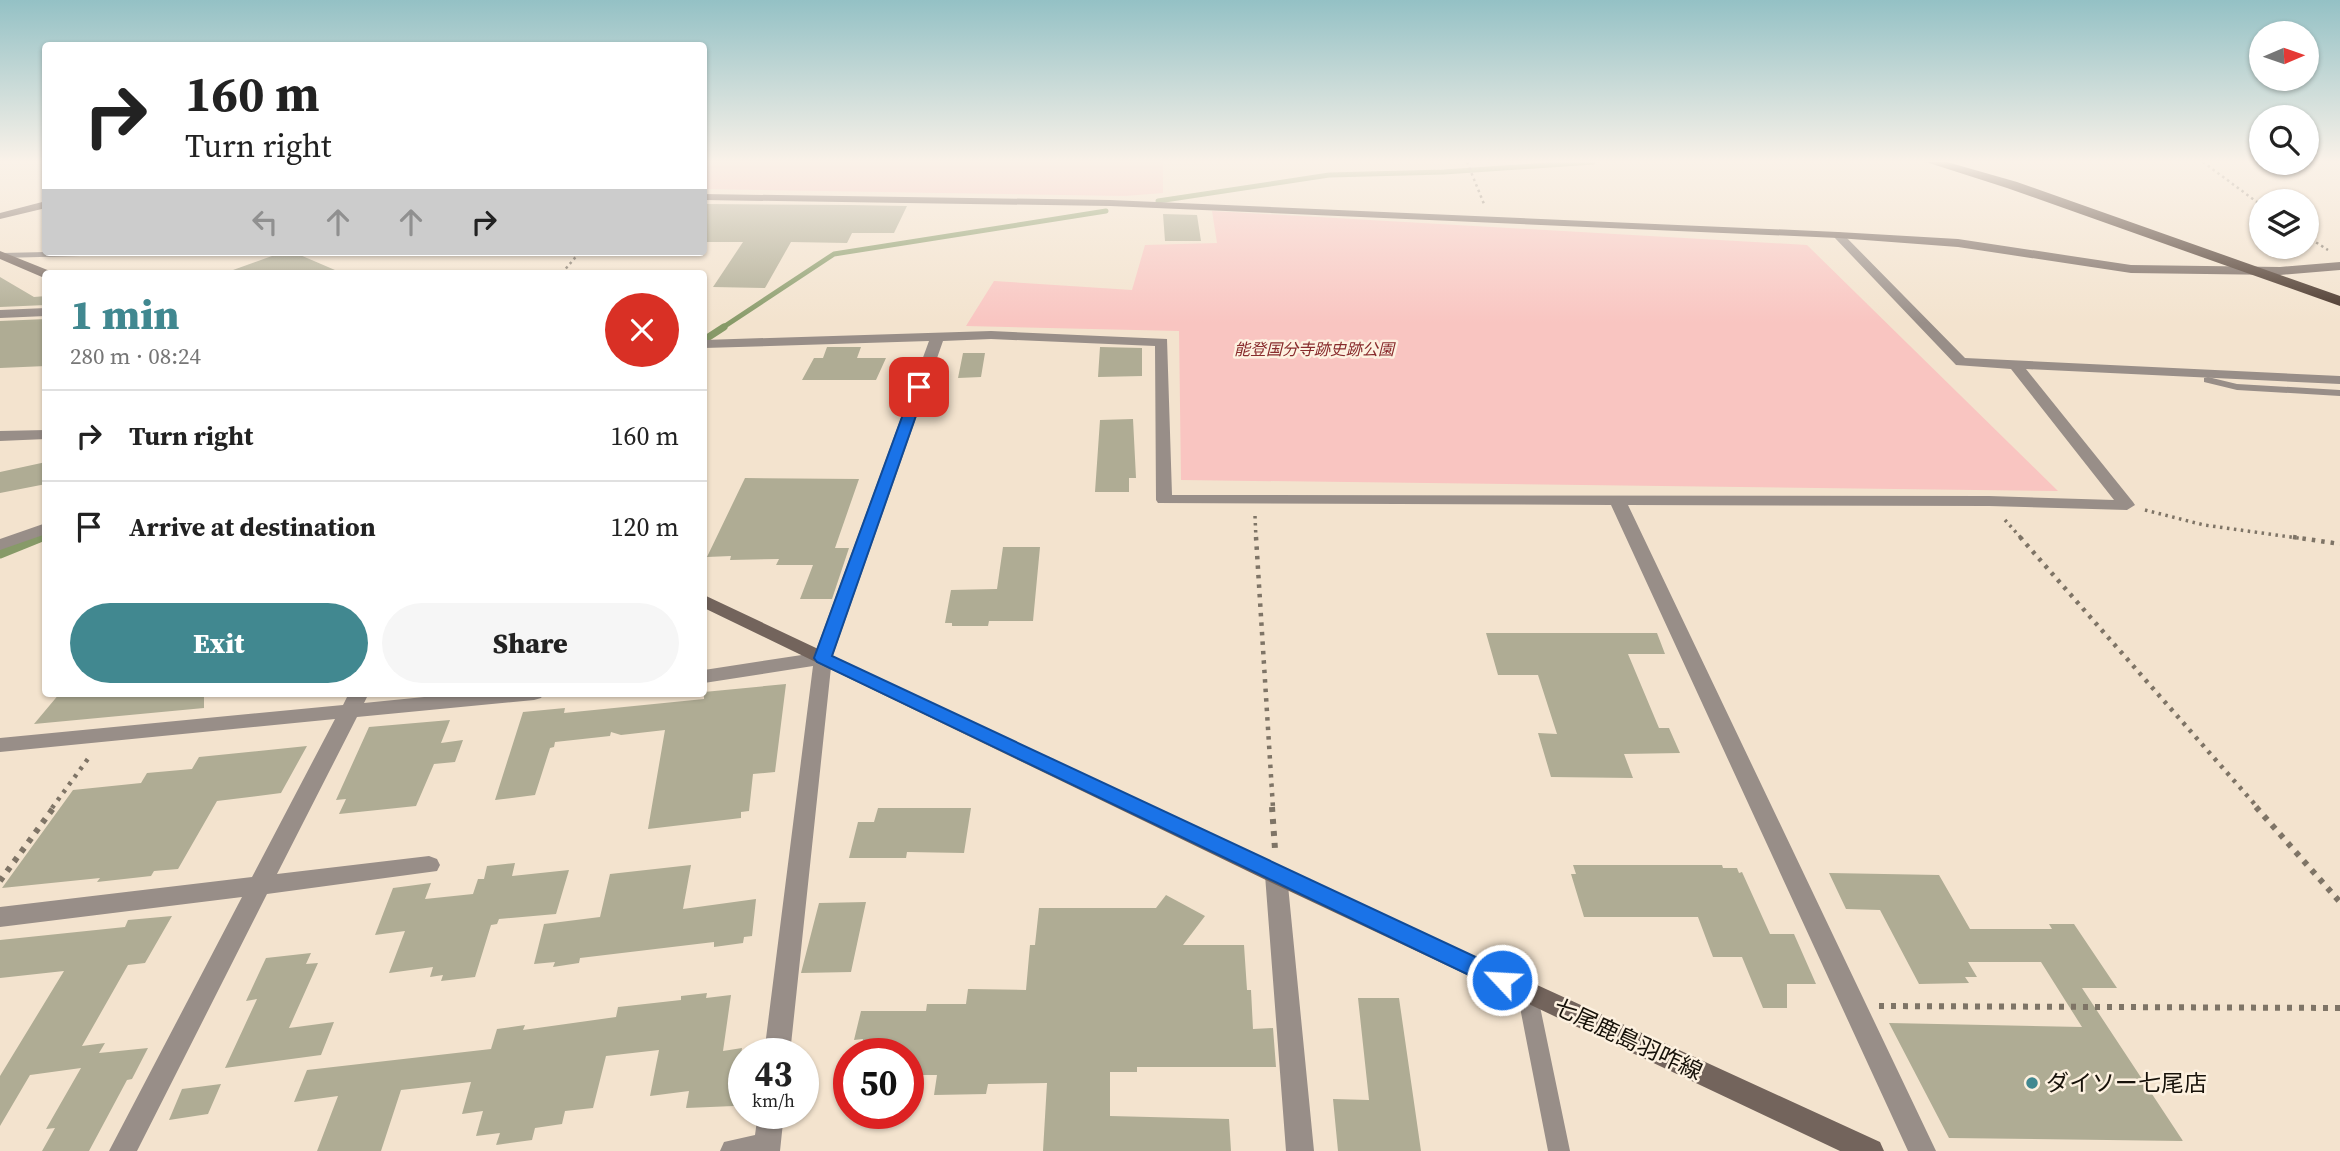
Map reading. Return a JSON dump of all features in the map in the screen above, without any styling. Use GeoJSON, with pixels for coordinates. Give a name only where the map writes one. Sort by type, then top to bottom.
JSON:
{"type":"FeatureCollection","features":[{"type":"Feature","properties":{"kind":"highway"},"geometry":{"type":"LineString","coordinates":[[2102,216],[2340,301]]}},
{"type":"Feature","properties":{"kind":"highway"},"geometry":{"type":"LineString","coordinates":[[2248,270],[2340,314]]}},
{"type":"Feature","properties":{"kind":"street"},"geometry":{"type":"LineString","coordinates":[[1410,216],[1958,243],[2131,270],[2293,270],[2340,266]]}},
{"type":"Feature","properties":{"kind":"street"},"geometry":{"type":"LineString","coordinates":[[1838,235],[1961,362],[2014,363],[2340,387]]}},
{"type":"Feature","properties":{"kind":"street"},"geometry":{"type":"LineString","coordinates":[[1,255],[42,272]]}},
{"type":"Feature","properties":{"kind":"street"},"geometry":{"type":"LineString","coordinates":[[0,314],[42,312]]}},
{"type":"Feature","properties":{"kind":"street"},"geometry":{"type":"LineString","coordinates":[[707,344],[991,335],[1162,342],[1164,500],[1989,501],[2127,505]]}},
{"type":"Feature","properties":{"kind":"street"},"geometry":{"type":"LineString","coordinates":[[779,1038],[823,658],[937,338]]}},
{"type":"Feature","properties":{"kind":"street"},"geometry":{"type":"LineString","coordinates":[[2014,363],[2127,505]]}},
{"type":"Feature","properties":{"kind":"street"},"geometry":{"type":"LineString","coordinates":[[2204,377],[2340,380]]}},
{"type":"Feature","properties":{"kind":"street"},"geometry":{"type":"LineString","coordinates":[[0,436],[42,434]]}},
{"type":"Feature","properties":{"kind":"street"},"geometry":{"type":"LineString","coordinates":[[1617,500],[1922,1151]]}},
{"type":"Feature","properties":{"kind":"street"},"geometry":{"type":"LineString","coordinates":[[0,545],[42,529]]}},
{"type":"Feature","properties":{"kind":"street","name":"七尾鹿島羽咋線"},"geometry":{"type":"LineString","coordinates":[[707,602],[1276,875],[1870,1151]]}},
{"type":"Feature","properties":{"kind":"street"},"geometry":{"type":"LineString","coordinates":[[707,676],[823,658]]}},
{"type":"Feature","properties":{"kind":"street"},"geometry":{"type":"LineString","coordinates":[[0,745],[105,735],[355,702],[454,697]]}},
{"type":"Feature","properties":{"kind":"street"},"geometry":{"type":"LineString","coordinates":[[123,1151],[355,702]]}},
{"type":"Feature","properties":{"kind":"street"},"geometry":{"type":"LineString","coordinates":[[0,917],[429,865]]}},
{"type":"Feature","properties":{"kind":"street"},"geometry":{"type":"LineString","coordinates":[[1276,875],[1300,1151]]}},
{"type":"Feature","properties":{"kind":"street"},"geometry":{"type":"LineString","coordinates":[[734,1151],[766,1149],[769,1129]]}},
{"type":"Feature","properties":{"kind":"lane"},"geometry":{"type":"LineString","coordinates":[[1,255],[42,254]]}},
{"type":"Feature","properties":{"kind":"lane"},"geometry":{"type":"LineString","coordinates":[[2204,377],[2237,387],[2340,393]]}},
{"type":"Feature","properties":{"kind":"lane"},"geometry":{"type":"LineString","coordinates":[[1527,992],[1559,1151]]}},
{"type":"Feature","properties":{"kind":"path"},"geometry":{"type":"LineString","coordinates":[[2319,244],[2329,251]]}},
{"type":"Feature","properties":{"kind":"path"},"geometry":{"type":"LineString","coordinates":[[565,270],[577,256]]}},
{"type":"Feature","properties":{"kind":"path"},"geometry":{"type":"LineString","coordinates":[[1254,500],[1276,875]]}},
{"type":"Feature","properties":{"kind":"path"},"geometry":{"type":"LineString","coordinates":[[1989,501],[2340,902]]}},
{"type":"Feature","properties":{"kind":"path"},"geometry":{"type":"LineString","coordinates":[[2127,505],[2204,525],[2340,544]]}},
{"type":"Feature","properties":{"kind":"path"},"geometry":{"type":"LineString","coordinates":[[0,881],[105,735]]}},
{"type":"Feature","properties":{"kind":"path"},"geometry":{"type":"LineString","coordinates":[[1853,1006],[2340,1008]]}},
{"type":"Feature","properties":{"kind":"green space","name":"能登国分寺跡史跡公園"},"geometry":{"type":"Polygon","coordinates":[[[1213,216],[1294,216],[1807,245],[2058,491],[1181,480],[1179,331],[966,326],[994,281],[1132,290],[1145,245],[1217,243],[1213,216]]]}},
{"type":"Feature","properties":{"kind":"building"},"geometry":{"type":"Polygon","coordinates":[[[707,216],[902,216],[894,233],[852,233],[847,243],[791,242],[765,288],[713,287],[743,242],[707,242],[707,216]]]}},
{"type":"Feature","properties":{"kind":"building"},"geometry":{"type":"Polygon","coordinates":[[[1163,216],[1197,216],[1201,241],[1165,241],[1163,216]]]}},
{"type":"Feature","properties":{"kind":"building"},"geometry":{"type":"Polygon","coordinates":[[[272,256],[302,256],[335,270],[233,270],[272,256]]]}},
{"type":"Feature","properties":{"kind":"building"},"geometry":{"type":"Polygon","coordinates":[[[0,277],[34,297],[42,296],[42,305],[0,307],[0,277]]]}},
{"type":"Feature","properties":{"kind":"building"},"geometry":{"type":"Polygon","coordinates":[[[42,319],[42,366],[0,368],[0,321],[42,319]]]}},
{"type":"Feature","properties":{"kind":"building"},"geometry":{"type":"Polygon","coordinates":[[[827,347],[861,347],[857,358],[886,358],[876,380],[802,380],[814,358],[823,358],[827,347]]]}},
{"type":"Feature","properties":{"kind":"building"},"geometry":{"type":"Polygon","coordinates":[[[1100,347],[1142,348],[1142,376],[1098,377],[1100,347]]]}},
{"type":"Feature","properties":{"kind":"building"},"geometry":{"type":"Polygon","coordinates":[[[963,353],[985,353],[981,377],[958,378],[963,353]]]}},
{"type":"Feature","properties":{"kind":"building"},"geometry":{"type":"Polygon","coordinates":[[[1133,419],[1136,478],[1129,478],[1129,492],[1095,492],[1100,420],[1133,419]]]}},
{"type":"Feature","properties":{"kind":"building"},"geometry":{"type":"Polygon","coordinates":[[[42,463],[42,485],[0,493],[0,472],[42,463]]]}},
{"type":"Feature","properties":{"kind":"building"},"geometry":{"type":"Polygon","coordinates":[[[745,478],[859,479],[835,548],[849,548],[832,599],[800,599],[813,565],[776,565],[779,559],[730,560],[731,556],[707,557],[745,478]]]}},
{"type":"Feature","properties":{"kind":"building"},"geometry":{"type":"Polygon","coordinates":[[[1003,547],[1040,547],[1033,621],[989,621],[988,626],[952,626],[952,623],[945,623],[951,590],[997,589],[1003,547]]]}},
{"type":"Feature","properties":{"kind":"building"},"geometry":{"type":"Polygon","coordinates":[[[1486,633],[1657,633],[1665,654],[1628,654],[1659,728],[1669,728],[1680,753],[1624,754],[1633,778],[1551,777],[1538,733],[1557,734],[1538,675],[1498,675],[1486,633]]]}},
{"type":"Feature","properties":{"kind":"building"},"geometry":{"type":"Polygon","coordinates":[[[786,684],[775,772],[753,774],[749,811],[741,812],[741,818],[648,829],[665,730],[621,735],[611,732],[610,736],[555,742],[554,747],[550,748],[535,795],[495,800],[523,712],[565,708],[564,713],[704,699],[707,692],[786,684]]]}},
{"type":"Feature","properties":{"kind":"building"},"geometry":{"type":"Polygon","coordinates":[[[57,697],[204,697],[204,708],[34,724],[57,697]]]}},
{"type":"Feature","properties":{"kind":"building"},"geometry":{"type":"Polygon","coordinates":[[[450,720],[441,743],[463,740],[455,762],[434,764],[416,806],[339,814],[346,799],[336,800],[369,727],[450,720]]]}},
{"type":"Feature","properties":{"kind":"building"},"geometry":{"type":"Polygon","coordinates":[[[307,746],[281,793],[217,801],[178,869],[154,871],[151,876],[97,882],[100,878],[2,888],[73,790],[141,783],[147,773],[192,769],[199,757],[307,746]]]}},
{"type":"Feature","properties":{"kind":"building"},"geometry":{"type":"Polygon","coordinates":[[[878,808],[971,808],[964,853],[907,852],[906,858],[849,858],[858,822],[874,822],[878,808]]]}},
{"type":"Feature","properties":{"kind":"building"},"geometry":{"type":"Polygon","coordinates":[[[515,863],[512,876],[569,870],[556,914],[499,919],[497,924],[491,925],[475,977],[441,981],[443,975],[430,977],[433,967],[389,973],[405,931],[375,935],[393,888],[431,883],[425,899],[473,894],[478,879],[484,879],[487,866],[515,863]]]}},
{"type":"Feature","properties":{"kind":"building"},"geometry":{"type":"Polygon","coordinates":[[[691,865],[683,909],[756,899],[752,936],[744,937],[743,943],[714,947],[714,942],[580,958],[579,963],[553,967],[555,962],[534,964],[544,924],[600,917],[610,874],[691,865]]]}},
{"type":"Feature","properties":{"kind":"building"},"geometry":{"type":"Polygon","coordinates":[[[1573,865],[1722,865],[1723,868],[1737,868],[1739,873],[1742,872],[1770,934],[1794,934],[1816,984],[1787,984],[1787,1008],[1763,1008],[1742,957],[1713,957],[1698,917],[1584,917],[1571,874],[1576,874],[1573,865]]]}},
{"type":"Feature","properties":{"kind":"building","name":"ダイソー七尾店"},"geometry":{"type":"Polygon","coordinates":[[[1829,873],[1939,875],[1970,929],[2052,929],[2049,924],[2074,924],[2117,988],[2082,988],[2183,1141],[1949,1138],[1889,1023],[2082,1027],[2041,962],[1968,962],[1977,977],[1965,977],[1969,983],[1919,984],[1880,910],[1846,909],[1829,873]]]}},
{"type":"Feature","properties":{"kind":"building"},"geometry":{"type":"Polygon","coordinates":[[[1166,895],[1205,916],[1183,945],[1244,945],[1247,990],[1251,990],[1253,1029],[1273,1028],[1276,1067],[1137,1067],[1137,1072],[1110,1072],[1110,1116],[1229,1119],[1231,1151],[1043,1151],[1047,1083],[988,1084],[986,1094],[934,1095],[937,1075],[924,1075],[924,1038],[854,1038],[861,1011],[926,1011],[927,1004],[966,1004],[968,989],[1026,990],[1030,945],[1035,945],[1039,908],[1156,908],[1166,895]]]}},
{"type":"Feature","properties":{"kind":"building"},"geometry":{"type":"Polygon","coordinates":[[[866,902],[851,972],[801,973],[819,903],[866,902]]]}},
{"type":"Feature","properties":{"kind":"building"},"geometry":{"type":"Polygon","coordinates":[[[172,916],[145,963],[128,965],[82,1046],[105,1043],[99,1053],[148,1048],[132,1079],[127,1080],[89,1151],[42,1151],[55,1128],[46,1129],[81,1068],[30,1075],[0,1126],[0,1076],[64,971],[0,978],[0,940],[125,927],[128,920],[172,916]]]}},
{"type":"Feature","properties":{"kind":"building"},"geometry":{"type":"Polygon","coordinates":[[[311,953],[306,964],[318,963],[289,1028],[334,1022],[321,1055],[225,1068],[257,999],[246,1001],[266,958],[311,953]]]}},
{"type":"Feature","properties":{"kind":"building"},"geometry":{"type":"Polygon","coordinates":[[[707,993],[706,998],[731,995],[723,1051],[728,1050],[728,1106],[686,1108],[689,1091],[650,1096],[659,1050],[606,1056],[593,1108],[565,1111],[562,1124],[535,1128],[532,1140],[496,1145],[500,1133],[476,1136],[483,1111],[462,1114],[471,1082],[401,1090],[381,1151],[317,1151],[338,1096],[294,1102],[307,1070],[491,1049],[497,1029],[525,1025],[523,1030],[616,1017],[618,1007],[681,1000],[681,996],[707,993]]]}},
{"type":"Feature","properties":{"kind":"building"},"geometry":{"type":"Polygon","coordinates":[[[1358,998],[1399,998],[1421,1151],[1338,1151],[1333,1099],[1369,1100],[1358,998]]]}},
{"type":"Feature","properties":{"kind":"building"},"geometry":{"type":"Polygon","coordinates":[[[221,1084],[208,1114],[169,1120],[182,1089],[221,1084]]]}},
{"type":"Feature","properties":{"kind":"waterway"},"geometry":{"type":"LineString","coordinates":[[722,328],[834,254],[1076,216]]}},
{"type":"Feature","properties":{"kind":"waterway"},"geometry":{"type":"LineString","coordinates":[[707,338],[724,327]]}},
{"type":"Feature","properties":{"kind":"waterway"},"geometry":{"type":"LineString","coordinates":[[0,554],[42,537]]}},
{"type":"Feature","properties":{"kind":"waterway"},"geometry":{"type":"LineString","coordinates":[[38,539],[42,538]]}},
{"type":"Feature","properties":{"kind":"place","name":"ダイソー七尾店"},"geometry":{"type":"Point","coordinates":[2032,1083]}},
{"type":"Feature","properties":{"kind":"route"},"geometry":{"type":"LineString","coordinates":[[919,387],[823,658],[1502,980]]}}]}
